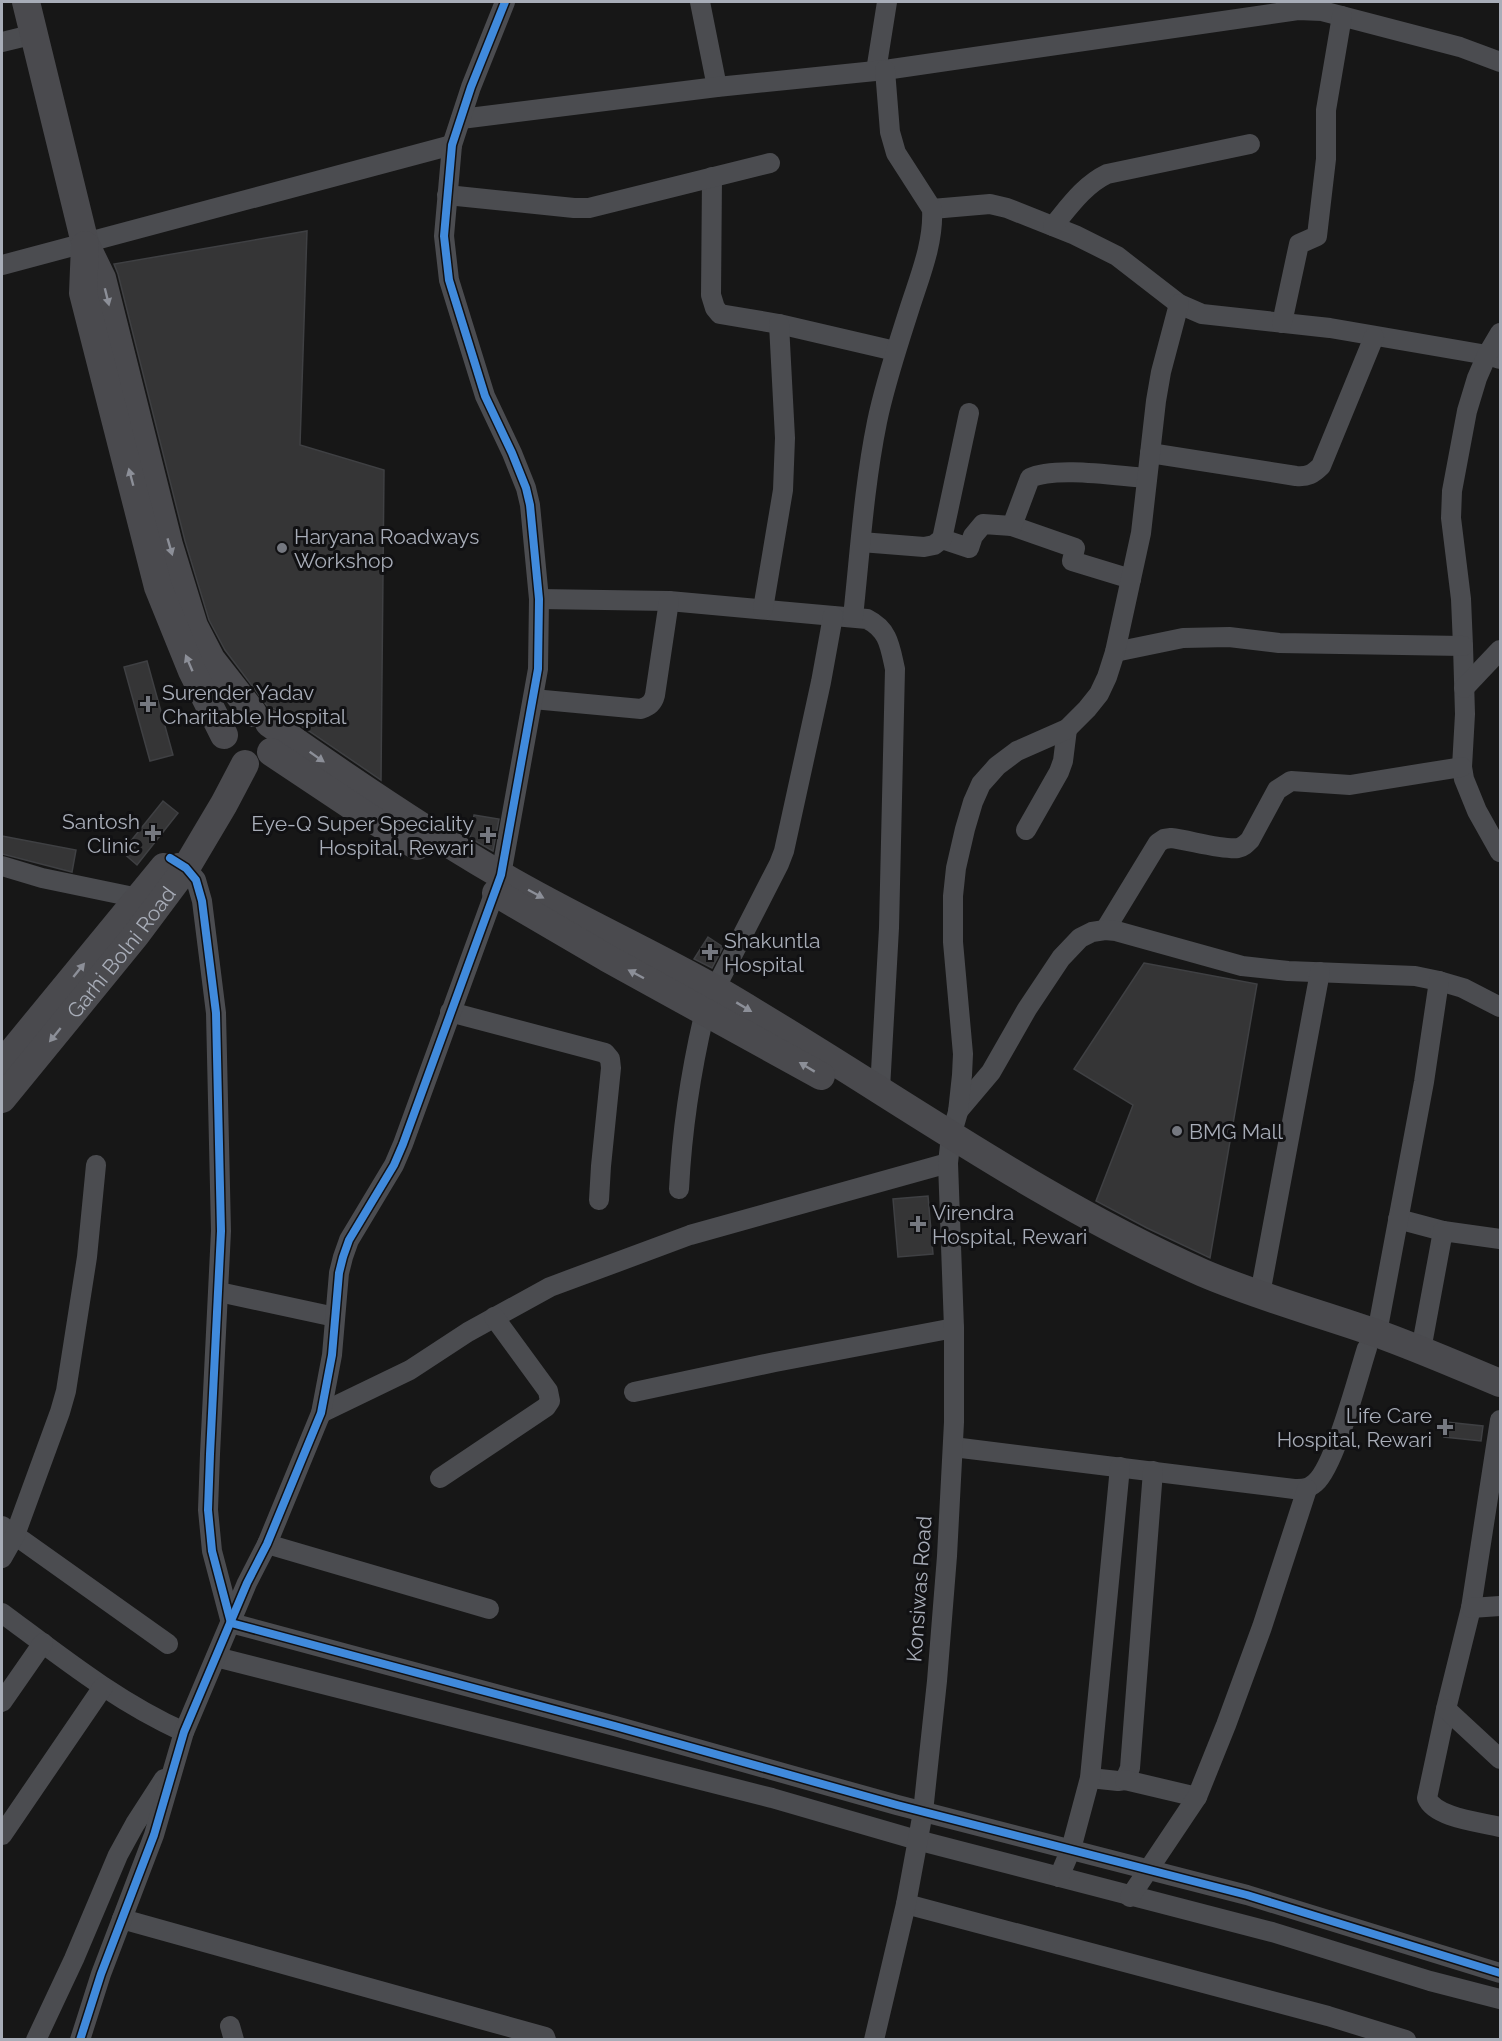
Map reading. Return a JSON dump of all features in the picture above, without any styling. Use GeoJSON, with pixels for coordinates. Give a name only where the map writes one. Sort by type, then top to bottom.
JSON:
{"type":"FeatureCollection","features":[{"type":"Feature","properties":{"kind":"main road"},"geometry":{"type":"LineString","coordinates":[[26,2],[85,243],[102,278],[169,545],[194,626],[211,659],[274,732],[271,752],[264,760],[255,764],[234,753],[192,671],[158,587],[83,293],[85,243]]}},
{"type":"Feature","properties":{"kind":"main road"},"geometry":{"type":"LineString","coordinates":[[234,753],[227,725],[234,718],[243,714],[261,718],[497,884],[607,958],[710,1000],[880,1089],[951,1141],[1143,1262],[1222,1298],[1372,1341],[1421,1350],[1500,1383]]}},
{"type":"Feature","properties":{"kind":"main road"},"geometry":{"type":"LineString","coordinates":[[271,752],[370,818],[497,884]]}},
{"type":"Feature","properties":{"kind":"main road","name":"Garhi Bolni Road"},"geometry":{"type":"LineString","coordinates":[[2,1099],[224,804],[234,753]]}},
{"type":"Feature","properties":{"kind":"main road","name":"Garhi Bolni Road"},"geometry":{"type":"LineString","coordinates":[[2,1064],[149,901]]}},
{"type":"Feature","properties":{"kind":"main road"},"geometry":{"type":"LineString","coordinates":[[710,1000],[796,1061],[1089,1216],[1203,1272],[1372,1341],[1500,1400]]}},
{"type":"Feature","properties":{"kind":"street"},"geometry":{"type":"LineString","coordinates":[[80,2040],[101,1974],[154,1835],[184,1732],[247,1583],[267,1544],[321,1413],[330,1372],[339,1273],[349,1240],[394,1165],[497,884],[538,669],[539,599],[534,529],[526,488],[485,396],[449,280],[444,236],[452,145],[505,2]]}},
{"type":"Feature","properties":{"kind":"street"},"geometry":{"type":"LineString","coordinates":[[700,2],[717,87]]}},
{"type":"Feature","properties":{"kind":"street"},"geometry":{"type":"LineString","coordinates":[[854,617],[868,472],[877,421],[895,351],[928,249],[933,219],[932,209],[896,153],[890,132],[880,70],[887,2]]}},
{"type":"Feature","properties":{"kind":"street"},"geometry":{"type":"LineString","coordinates":[[461,119],[717,87],[880,70],[1158,32],[1268,7],[1298,6],[1322,11],[1461,46],[1500,62]]}},
{"type":"Feature","properties":{"kind":"street"},"geometry":{"type":"LineString","coordinates":[[1282,323],[1299,243],[1317,236],[1326,159],[1326,110],[1342,16]]}},
{"type":"Feature","properties":{"kind":"street"},"geometry":{"type":"LineString","coordinates":[[2,42],[34,34]]}},
{"type":"Feature","properties":{"kind":"street"},"geometry":{"type":"LineString","coordinates":[[1053,226],[1086,189],[1107,174],[1250,144]]}},
{"type":"Feature","properties":{"kind":"street"},"geometry":{"type":"LineString","coordinates":[[2,265],[452,145]]}},
{"type":"Feature","properties":{"kind":"street"},"geometry":{"type":"LineString","coordinates":[[447,195],[589,208],[770,163]]}},
{"type":"Feature","properties":{"kind":"street"},"geometry":{"type":"LineString","coordinates":[[712,177],[711,295],[715,308],[724,316],[779,324],[895,351]]}},
{"type":"Feature","properties":{"kind":"street"},"geometry":{"type":"LineString","coordinates":[[932,209],[990,204],[1053,226],[1117,256],[1179,304],[1202,314],[1330,328],[1494,357]]}},
{"type":"Feature","properties":{"kind":"street"},"geometry":{"type":"LineString","coordinates":[[1026,830],[1059,772],[1063,761],[1067,729],[1099,694],[1115,652],[1141,533],[1161,372],[1179,304]]}},
{"type":"Feature","properties":{"kind":"street"},"geometry":{"type":"LineString","coordinates":[[763,609],[783,490],[785,438],[779,324]]}},
{"type":"Feature","properties":{"kind":"street"},"geometry":{"type":"LineString","coordinates":[[1500,333],[1494,357],[1477,378],[1467,411],[1451,508],[1461,599],[1463,646],[1465,714],[1462,767],[1464,779],[1477,811],[1500,852]]}},
{"type":"Feature","properties":{"kind":"street"},"geometry":{"type":"LineString","coordinates":[[1150,453],[1296,476],[1304,477],[1313,474],[1321,466],[1374,337]]}},
{"type":"Feature","properties":{"kind":"street"},"geometry":{"type":"LineString","coordinates":[[861,542],[924,547],[934,545],[942,539],[969,413]]}},
{"type":"Feature","properties":{"kind":"street"},"geometry":{"type":"LineString","coordinates":[[1012,526],[1030,478],[1039,474],[1059,472],[1147,478]]}},
{"type":"Feature","properties":{"kind":"street"},"geometry":{"type":"LineString","coordinates":[[942,539],[969,548],[973,536],[983,524],[1012,526],[1075,548],[1072,561],[1131,579]]}},
{"type":"Feature","properties":{"kind":"street"},"geometry":{"type":"LineString","coordinates":[[539,599],[669,601],[854,617],[867,619],[880,627],[887,636],[895,669],[889,927],[880,1089]]}},
{"type":"Feature","properties":{"kind":"street"},"geometry":{"type":"LineString","coordinates":[[533,699],[641,709],[648,706],[655,695],[669,601]]}},
{"type":"Feature","properties":{"kind":"street"},"geometry":{"type":"LineString","coordinates":[[679,1189],[682,1136],[695,1052],[710,1000],[784,851],[822,682],[832,615]]}},
{"type":"Feature","properties":{"kind":"street"},"geometry":{"type":"LineString","coordinates":[[1115,652],[1183,638],[1229,637],[1279,643],[1463,646]]}},
{"type":"Feature","properties":{"kind":"street"},"geometry":{"type":"LineString","coordinates":[[1464,688],[1500,650]]}},
{"type":"Feature","properties":{"kind":"street","name":"Konsiwas Road"},"geometry":{"type":"LineString","coordinates":[[874,2040],[906,1904],[923,1812],[938,1659],[953,1447],[951,1141],[963,1054],[953,942],[953,896],[956,868],[973,802],[981,784],[997,766],[1017,751],[1067,729]]}},
{"type":"Feature","properties":{"kind":"street"},"geometry":{"type":"LineString","coordinates":[[1105,930],[1158,843],[1171,838],[1228,848],[1244,846],[1250,840],[1277,790],[1284,784],[1291,781],[1350,785],[1462,767]]}},
{"type":"Feature","properties":{"kind":"street"},"geometry":{"type":"LineString","coordinates":[[178,863],[196,880],[202,901],[216,1013],[221,1231],[208,1510],[212,1551],[231,1623]]}},
{"type":"Feature","properties":{"kind":"street"},"geometry":{"type":"LineString","coordinates":[[2,866],[42,878],[149,901]]}},
{"type":"Feature","properties":{"kind":"street"},"geometry":{"type":"LineString","coordinates":[[321,1413],[410,1370],[468,1332],[550,1287],[951,1141],[1027,1009],[1061,958],[1080,938],[1092,932],[1116,931],[1242,966],[1288,971],[1415,976],[1463,988],[1500,1007]]}},
{"type":"Feature","properties":{"kind":"street"},"geometry":{"type":"LineString","coordinates":[[1260,1294],[1320,972]]}},
{"type":"Feature","properties":{"kind":"street"},"geometry":{"type":"LineString","coordinates":[[953,1447],[1294,1489],[1307,1489],[1317,1482],[1343,1426],[1372,1341],[1424,1082],[1438,981]]}},
{"type":"Feature","properties":{"kind":"street"},"geometry":{"type":"LineString","coordinates":[[450,1012],[605,1053],[610,1059],[599,1200]]}},
{"type":"Feature","properties":{"kind":"street"},"geometry":{"type":"LineString","coordinates":[[2,1558],[8,1530],[60,1412],[66,1391],[87,1257],[96,1165]]}},
{"type":"Feature","properties":{"kind":"street"},"geometry":{"type":"LineString","coordinates":[[1398,1219],[1443,1231],[1500,1239]]}},
{"type":"Feature","properties":{"kind":"street"},"geometry":{"type":"LineString","coordinates":[[1421,1350],[1443,1231]]}},
{"type":"Feature","properties":{"kind":"street"},"geometry":{"type":"LineString","coordinates":[[219,1292],[335,1317]]}},
{"type":"Feature","properties":{"kind":"street"},"geometry":{"type":"LineString","coordinates":[[440,1478],[546,1407],[550,1401],[549,1391],[494,1317]]}},
{"type":"Feature","properties":{"kind":"street"},"geometry":{"type":"LineString","coordinates":[[634,1392],[954,1328]]}},
{"type":"Feature","properties":{"kind":"street"},"geometry":{"type":"LineString","coordinates":[[1500,1419],[1471,1608],[1427,1798],[1430,1805],[1440,1812],[1500,1827]]}},
{"type":"Feature","properties":{"kind":"street"},"geometry":{"type":"LineString","coordinates":[[1059,1877],[1071,1849],[1090,1778],[1120,1467]]}},
{"type":"Feature","properties":{"kind":"street"},"geometry":{"type":"LineString","coordinates":[[1125,1780],[1130,1768],[1153,1471]]}},
{"type":"Feature","properties":{"kind":"street"},"geometry":{"type":"LineString","coordinates":[[1130,1897],[1197,1797],[1262,1627],[1307,1489]]}},
{"type":"Feature","properties":{"kind":"street"},"geometry":{"type":"LineString","coordinates":[[8,1530],[168,1644]]}},
{"type":"Feature","properties":{"kind":"street"},"geometry":{"type":"LineString","coordinates":[[267,1544],[489,1609]]}},
{"type":"Feature","properties":{"kind":"street"},"geometry":{"type":"LineString","coordinates":[[1471,1608],[1500,1606]]}},
{"type":"Feature","properties":{"kind":"street"},"geometry":{"type":"LineString","coordinates":[[2,1613],[151,1718],[184,1732]]}},
{"type":"Feature","properties":{"kind":"street"},"geometry":{"type":"LineString","coordinates":[[231,1623],[923,1812],[1247,1895],[1500,1973]]}},
{"type":"Feature","properties":{"kind":"street"},"geometry":{"type":"LineString","coordinates":[[2,1702],[43,1643]]}},
{"type":"Feature","properties":{"kind":"street"},"geometry":{"type":"LineString","coordinates":[[216,1657],[772,1798],[917,1840],[1272,1932],[1430,1981],[1500,1999]]}},
{"type":"Feature","properties":{"kind":"street"},"geometry":{"type":"LineString","coordinates":[[385,1699],[394,1668]]}},
{"type":"Feature","properties":{"kind":"street"},"geometry":{"type":"LineString","coordinates":[[2,1835],[104,1687]]}},
{"type":"Feature","properties":{"kind":"street"},"geometry":{"type":"LineString","coordinates":[[1446,1709],[1500,1759]]}},
{"type":"Feature","properties":{"kind":"street"},"geometry":{"type":"LineString","coordinates":[[36,2040],[74,1959],[118,1855],[175,1762]]}},
{"type":"Feature","properties":{"kind":"street"},"geometry":{"type":"LineString","coordinates":[[1090,1778],[1125,1780],[1197,1797]]}},
{"type":"Feature","properties":{"kind":"street"},"geometry":{"type":"LineString","coordinates":[[906,1904],[1328,2016],[1406,2040]]}},
{"type":"Feature","properties":{"kind":"street"},"geometry":{"type":"LineString","coordinates":[[122,1919],[545,2037],[546,2040]]}},
{"type":"Feature","properties":{"kind":"building","name":"Haryana Roadways Workshop"},"geometry":{"type":"Polygon","coordinates":[[[307,231],[300,445],[384,470],[381,780],[278,710],[268,707],[225,650],[209,620],[185,541],[114,264],[307,231]]]}},
{"type":"Feature","properties":{"kind":"building"},"geometry":{"type":"Polygon","coordinates":[[[147,661],[173,755],[150,761],[124,667],[147,661]]]}},
{"type":"Feature","properties":{"kind":"building"},"geometry":{"type":"Polygon","coordinates":[[[163,801],[178,813],[137,865],[122,852],[163,801]]]}},
{"type":"Feature","properties":{"kind":"building"},"geometry":{"type":"Polygon","coordinates":[[[474,815],[499,819],[493,851],[470,838],[474,815]]]}},
{"type":"Feature","properties":{"kind":"building"},"geometry":{"type":"Polygon","coordinates":[[[2,836],[76,850],[72,872],[2,854],[2,836]]]}},
{"type":"Feature","properties":{"kind":"building"},"geometry":{"type":"Polygon","coordinates":[[[708,937],[723,947],[712,968],[694,959],[708,937]]]}},
{"type":"Feature","properties":{"kind":"building","name":"BMG Mall"},"geometry":{"type":"Polygon","coordinates":[[[1144,963],[1257,984],[1210,1258],[1096,1201],[1133,1105],[1074,1069],[1144,963]]]}},
{"type":"Feature","properties":{"kind":"building"},"geometry":{"type":"Polygon","coordinates":[[[928,1196],[933,1254],[898,1257],[893,1199],[928,1196]]]}},
{"type":"Feature","properties":{"kind":"building"},"geometry":{"type":"Polygon","coordinates":[[[1446,1422],[1483,1426],[1481,1441],[1444,1437],[1446,1422]]]}},
{"type":"Feature","properties":{"kind":"cycle path"},"geometry":{"type":"LineString","coordinates":[[80,2040],[101,1974],[154,1835],[184,1732],[247,1583],[267,1544],[321,1413],[332,1355],[339,1273],[349,1240],[394,1165],[403,1144],[501,875],[538,669],[539,599],[530,505],[526,488],[485,396],[449,280],[444,236],[452,145],[471,87],[505,2]]}},
{"type":"Feature","properties":{"kind":"cycle path"},"geometry":{"type":"LineString","coordinates":[[170,858],[186,868],[196,880],[202,901],[216,1013],[221,1231],[208,1510],[212,1551],[231,1623],[615,1726],[897,1805],[1247,1895],[1500,1973]]}},
{"type":"Feature","properties":{"kind":"place","name":"Haryana Roadways Workshop"},"geometry":{"type":"Point","coordinates":[282,548]}},
{"type":"Feature","properties":{"kind":"place","name":"Surender Yadav Charitable Hospital"},"geometry":{"type":"Point","coordinates":[148,704]}},
{"type":"Feature","properties":{"kind":"place","name":"Santosh Clinic"},"geometry":{"type":"Point","coordinates":[153,833]}},
{"type":"Feature","properties":{"kind":"place","name":"Eye-Q Super Speciality Hospital, Rewari"},"geometry":{"type":"Point","coordinates":[488,835]}},
{"type":"Feature","properties":{"kind":"place","name":"Shakuntla Hospital"},"geometry":{"type":"Point","coordinates":[710,952]}},
{"type":"Feature","properties":{"kind":"place","name":"BMG Mall"},"geometry":{"type":"Point","coordinates":[1177,1131]}},
{"type":"Feature","properties":{"kind":"place","name":"Virendra Hospital, Rewari"},"geometry":{"type":"Point","coordinates":[918,1224]}},
{"type":"Feature","properties":{"kind":"place","name":"Life Care Hospital, Rewari"},"geometry":{"type":"Point","coordinates":[1445,1427]}}]}
